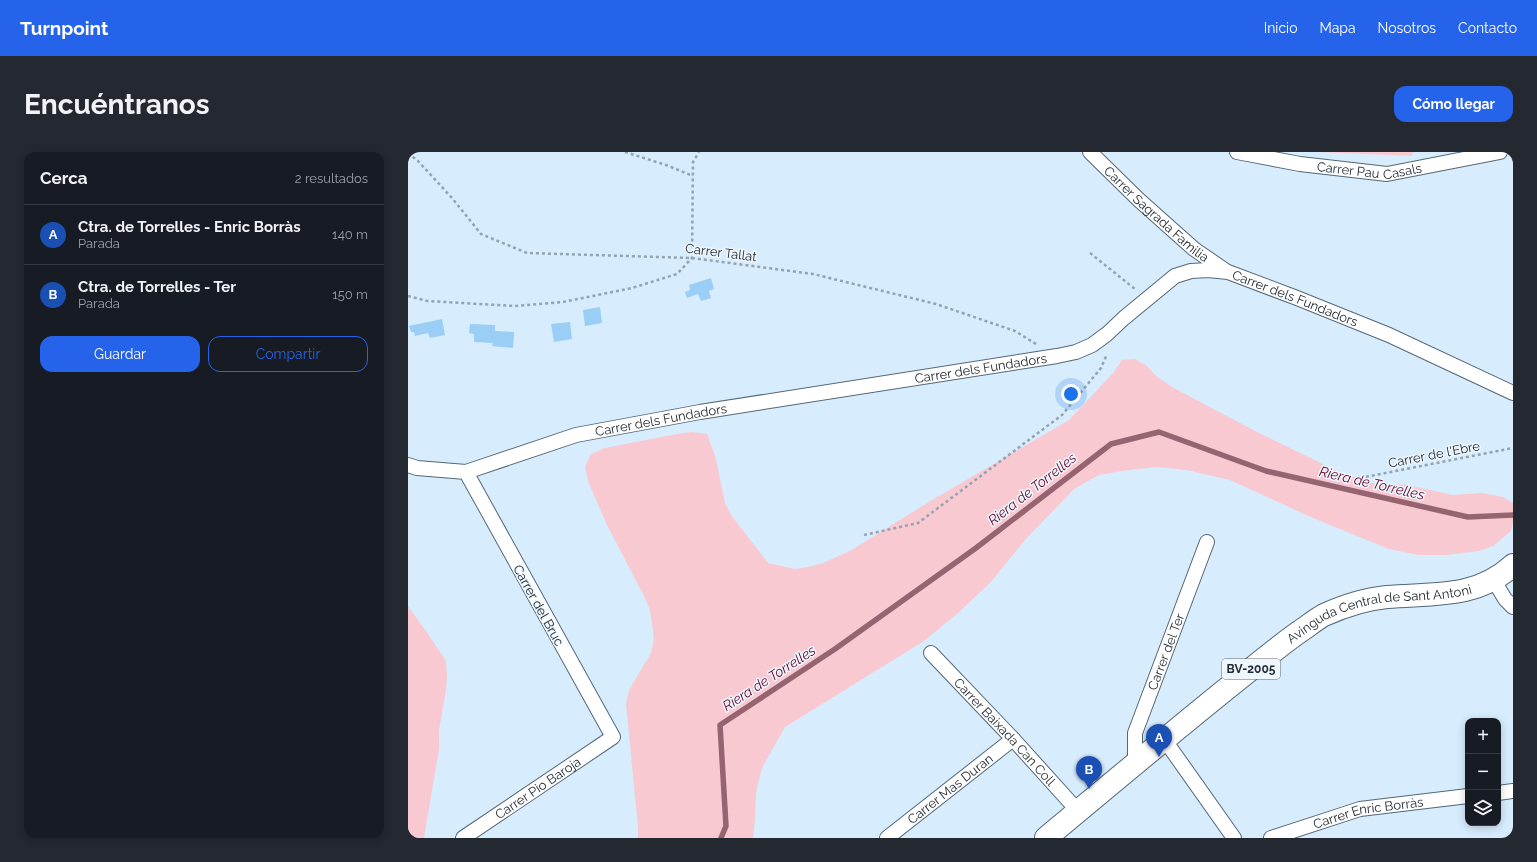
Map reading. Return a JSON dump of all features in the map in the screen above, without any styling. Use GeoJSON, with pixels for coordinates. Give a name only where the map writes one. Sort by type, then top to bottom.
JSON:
{"type":"FeatureCollection","features":[{"type":"Feature","properties":{"kind":"main road","name":"Avinguda Central de Sant Antoni"},"geometry":{"type":"LineString","coordinates":[[1046,838],[1164,739],[1289,639],[1322,616],[1357,602],[1386,597],[1448,593],[1468,590],[1493,579],[1513,565]]}},
{"type":"Feature","properties":{"kind":"street","name":"Carrer Sagrada Familia"},"geometry":{"type":"LineString","coordinates":[[1090,152],[1139,200],[1194,248],[1228,272]]}},
{"type":"Feature","properties":{"kind":"street","name":"Carrer Pau Casals"},"geometry":{"type":"LineString","coordinates":[[1237,152],[1313,165],[1387,174],[1500,152]]}},
{"type":"Feature","properties":{"kind":"street"},"geometry":{"type":"LineString","coordinates":[[1302,152],[1313,165]]}},
{"type":"Feature","properties":{"kind":"street","name":"Carrer dels Fundadors"},"geometry":{"type":"LineString","coordinates":[[408,465],[417,468],[466,472],[576,435],[700,412],[1076,352],[1107,334],[1147,298],[1175,276],[1191,271],[1208,270],[1228,272],[1297,298],[1389,335],[1513,393]]}},
{"type":"Feature","properties":{"kind":"street","name":"Carrer del Bruc"},"geometry":{"type":"LineString","coordinates":[[466,472],[613,737]]}},
{"type":"Feature","properties":{"kind":"street","name":"Carrer del Ter"},"geometry":{"type":"LineString","coordinates":[[1135,763],[1135,733],[1207,542]]}},
{"type":"Feature","properties":{"kind":"street"},"geometry":{"type":"LineString","coordinates":[[1493,579],[1504,599],[1513,607]]}},
{"type":"Feature","properties":{"kind":"street","name":"Carrer Baixada Can Coll"},"geometry":{"type":"LineString","coordinates":[[931,653],[1013,738],[1078,811]]}},
{"type":"Feature","properties":{"kind":"street","name":"Carrer Pio Baroja"},"geometry":{"type":"LineString","coordinates":[[463,838],[613,737]]}},
{"type":"Feature","properties":{"kind":"street","name":"Carrer Mas Duran"},"geometry":{"type":"LineString","coordinates":[[887,838],[1013,738]]}},
{"type":"Feature","properties":{"kind":"street"},"geometry":{"type":"LineString","coordinates":[[1164,739],[1234,838]]}},
{"type":"Feature","properties":{"kind":"street"},"geometry":{"type":"LineString","coordinates":[[1501,793],[1513,791]]}},
{"type":"Feature","properties":{"kind":"street","name":"Carrer Enric Borràs"},"geometry":{"type":"LineString","coordinates":[[1271,838],[1360,809],[1465,796]]}},
{"type":"Feature","properties":{"kind":"path"},"geometry":{"type":"LineString","coordinates":[[625,152],[666,165],[693,176]]}},
{"type":"Feature","properties":{"kind":"path"},"geometry":{"type":"LineString","coordinates":[[408,296],[427,301],[515,306],[563,302],[632,288],[677,274],[692,258],[693,162],[699,152]]}},
{"type":"Feature","properties":{"kind":"path","name":"Carrer Tallat"},"geometry":{"type":"LineString","coordinates":[[408,153],[418,161],[452,198],[481,234],[527,253],[692,258],[813,274],[936,304],[1015,331],[1057,356]]}},
{"type":"Feature","properties":{"kind":"path"},"geometry":{"type":"LineString","coordinates":[[1090,253],[1147,298]]}},
{"type":"Feature","properties":{"kind":"path"},"geometry":{"type":"LineString","coordinates":[[864,535],[918,523],[1062,415],[1102,368],[1110,347]]}},
{"type":"Feature","properties":{"kind":"path","name":"Carrer de l'Ebre"},"geometry":{"type":"LineString","coordinates":[[1360,478],[1513,448]]}},
{"type":"Feature","properties":{"kind":"shaded area"},"geometry":{"type":"Polygon","coordinates":[[[1318,152],[1414,152],[1411,156],[1318,152]]]}},
{"type":"Feature","properties":{"kind":"shaded area"},"geometry":{"type":"Polygon","coordinates":[[[1135,359],[1147,366],[1155,375],[1172,387],[1257,432],[1339,472],[1372,483],[1408,485],[1452,495],[1482,493],[1503,497],[1513,503],[1513,522],[1511,531],[1493,546],[1479,551],[1447,555],[1418,555],[1389,549],[1313,518],[1230,480],[1187,470],[1157,467],[1099,475],[1074,489],[1025,540],[990,583],[958,613],[924,641],[785,727],[763,766],[759,779],[756,793],[753,838],[638,838],[626,704],[629,690],[651,653],[654,639],[650,610],[607,525],[588,481],[585,467],[591,454],[605,448],[677,434],[692,432],[707,434],[716,459],[725,503],[731,515],[768,563],[795,569],[808,567],[823,563],[850,551],[927,503],[1069,420],[1114,372],[1122,360],[1135,359]]]}},
{"type":"Feature","properties":{"kind":"shaded area"},"geometry":{"type":"Polygon","coordinates":[[[408,606],[446,661],[447,675],[439,730],[439,749],[424,838],[408,838],[408,606]]]}},
{"type":"Feature","properties":{"kind":"building"},"geometry":{"type":"Polygon","coordinates":[[[711,278],[714,289],[709,291],[711,298],[701,301],[698,294],[687,298],[685,292],[690,290],[689,285],[711,278]]]}},
{"type":"Feature","properties":{"kind":"building"},"geometry":{"type":"Polygon","coordinates":[[[600,307],[602,323],[585,326],[583,310],[600,307]]]}},
{"type":"Feature","properties":{"kind":"building"},"geometry":{"type":"Polygon","coordinates":[[[442,319],[445,335],[430,338],[428,333],[415,336],[414,332],[411,332],[409,326],[442,319]]]}},
{"type":"Feature","properties":{"kind":"building"},"geometry":{"type":"Polygon","coordinates":[[[570,322],[572,339],[554,342],[551,324],[570,322]]]}},
{"type":"Feature","properties":{"kind":"building"},"geometry":{"type":"Polygon","coordinates":[[[470,324],[495,325],[495,331],[514,332],[513,348],[492,346],[493,343],[474,342],[474,334],[469,333],[470,324]]]}},
{"type":"Feature","properties":{"kind":"waterway","name":"Riera de Torrelles"},"geometry":{"type":"LineString","coordinates":[[721,838],[726,826],[720,725],[835,649],[976,548],[1111,444],[1159,432],[1266,471],[1468,517],[1513,515]]}},
{"type":"Feature","properties":{"kind":"place","name":"Ctra. de Torrelles - Enric Borràs"},"geometry":{"type":"Point","coordinates":[1159,757]}},
{"type":"Feature","properties":{"kind":"place","name":"Ctra. de Torrelles - Ter"},"geometry":{"type":"Point","coordinates":[1089,789]}}]}
